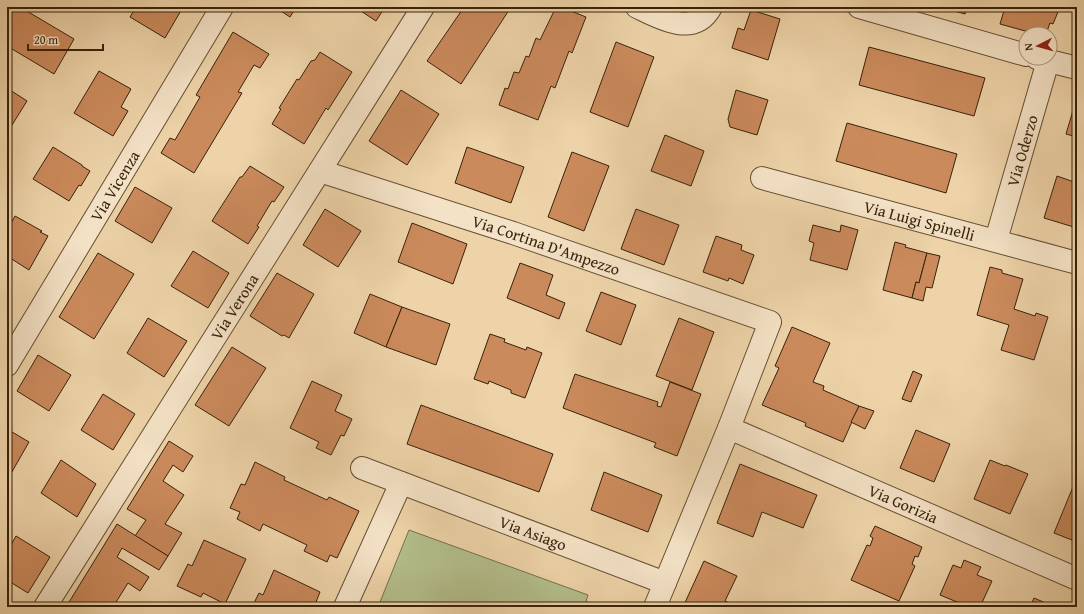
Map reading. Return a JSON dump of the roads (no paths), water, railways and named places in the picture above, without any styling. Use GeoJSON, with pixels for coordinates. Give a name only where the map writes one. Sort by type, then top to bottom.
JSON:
{"type":"FeatureCollection","features":[{"type":"Feature","properties":{"kind":"street","name":"Via Vicenza"},"geometry":{"type":"LineString","coordinates":[[7,365],[222,7]]}},
{"type":"Feature","properties":{"kind":"street","name":"Via Verona"},"geometry":{"type":"LineString","coordinates":[[46,607],[423,7]]}},
{"type":"Feature","properties":{"kind":"street"},"geometry":{"type":"LineString","coordinates":[[637,7],[670,21],[688,24],[702,18],[711,7]]}},
{"type":"Feature","properties":{"kind":"street"},"geometry":{"type":"LineString","coordinates":[[859,7],[1018,53]]}},
{"type":"Feature","properties":{"kind":"street"},"geometry":{"type":"LineString","coordinates":[[1058,63],[1077,68]]}},
{"type":"Feature","properties":{"kind":"street","name":"Via Oderzo"},"geometry":{"type":"LineString","coordinates":[[996,240],[1041,66]]}},
{"type":"Feature","properties":{"kind":"street","name":"Via Cortina D'Ampezzo"},"geometry":{"type":"LineString","coordinates":[[320,171],[514,233],[770,322],[729,428]]}},
{"type":"Feature","properties":{"kind":"street","name":"Via Luigi Spinelli"},"geometry":{"type":"LineString","coordinates":[[762,178],[1077,263]]}},
{"type":"Feature","properties":{"kind":"street"},"geometry":{"type":"LineString","coordinates":[[655,607],[729,428]]}},
{"type":"Feature","properties":{"kind":"street","name":"Via Gorizia"},"geometry":{"type":"LineString","coordinates":[[729,428],[1077,579]]}},
{"type":"Feature","properties":{"kind":"street","name":"Via Asiago"},"geometry":{"type":"LineString","coordinates":[[362,468],[665,583]]}},
{"type":"Feature","properties":{"kind":"street"},"geometry":{"type":"LineString","coordinates":[[346,607],[401,483]]}}]}
